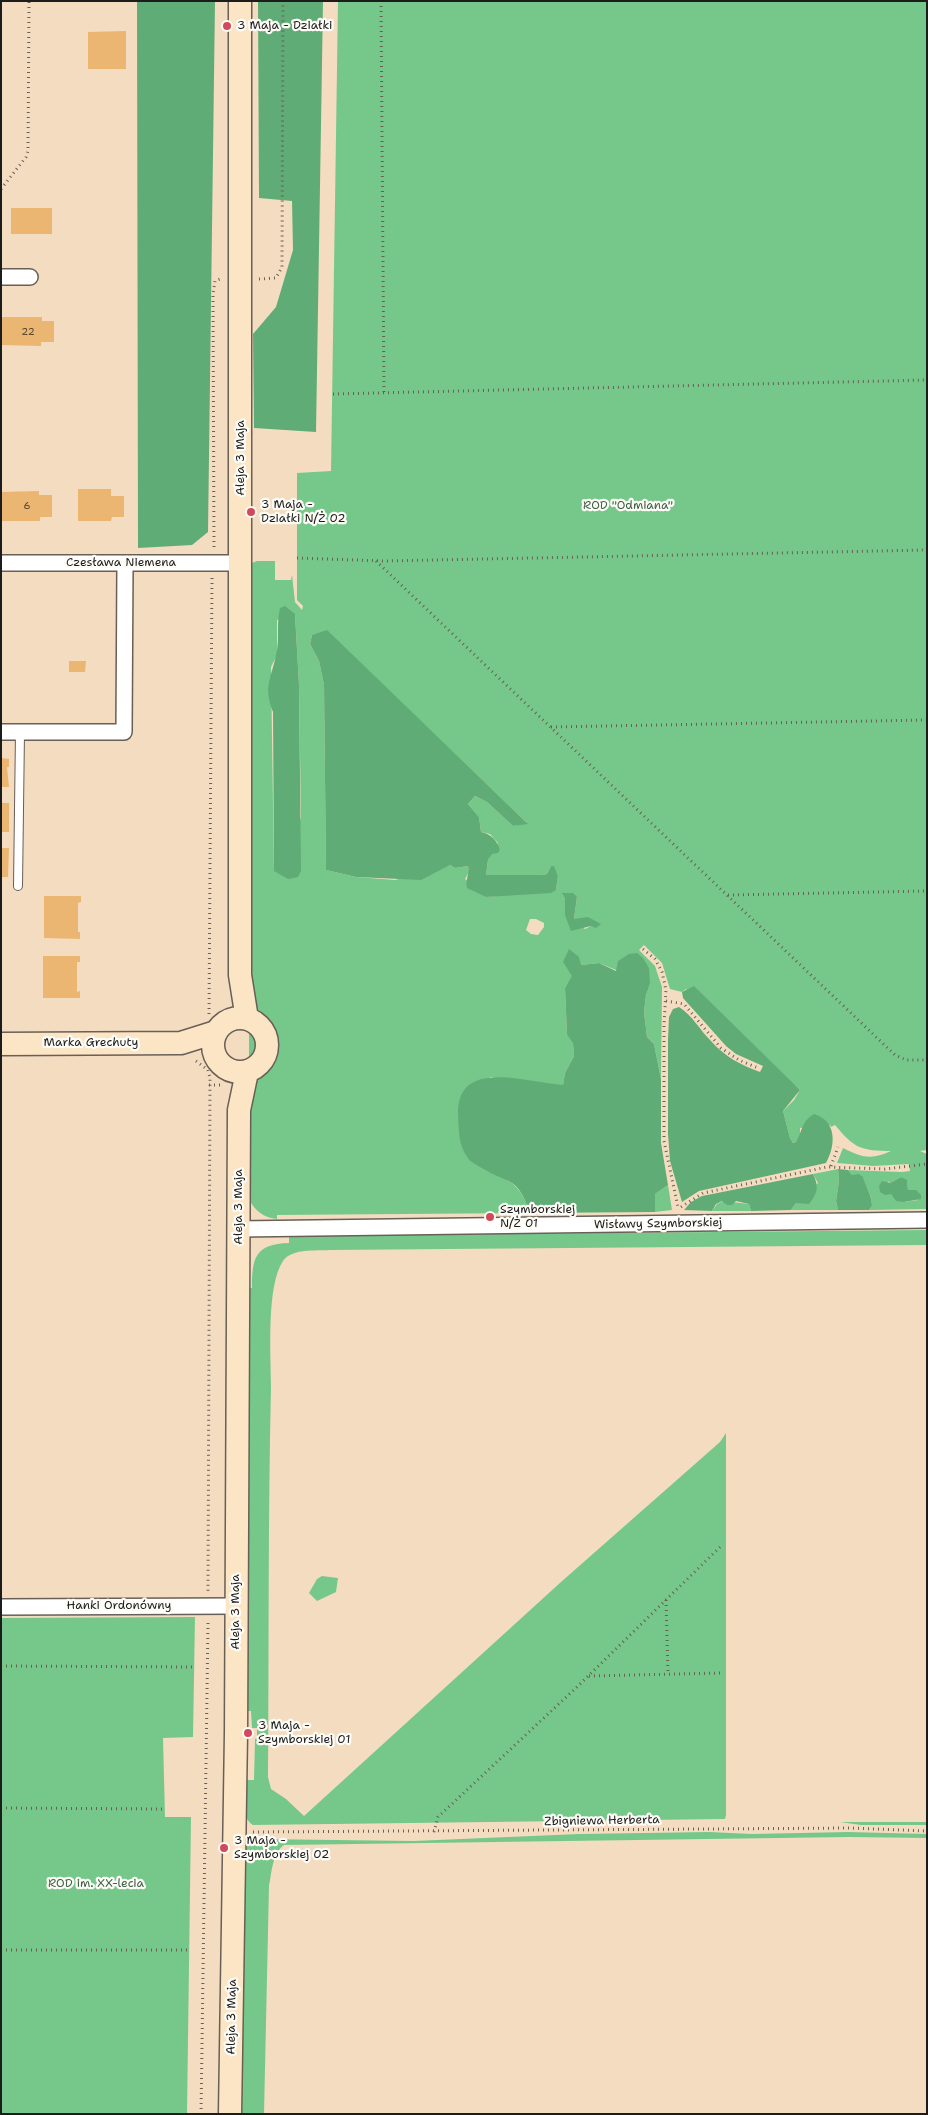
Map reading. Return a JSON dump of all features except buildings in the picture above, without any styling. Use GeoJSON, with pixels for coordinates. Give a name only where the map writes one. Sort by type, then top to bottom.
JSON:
{"type":"FeatureCollection","features":[{"type":"Feature","properties":{"kind":"street","name":"Aleja 3 Maja"},"geometry":{"type":"LineString","coordinates":[[225,1022],[240,976],[240,1]]}},
{"type":"Feature","properties":{"kind":"street"},"geometry":{"type":"LineString","coordinates":[[1,277],[30,277]]}},
{"type":"Feature","properties":{"kind":"street"},"geometry":{"type":"LineString","coordinates":[[1,732],[124,732],[124,563]]}},
{"type":"Feature","properties":{"kind":"street","name":"Czesława Niemena"},"geometry":{"type":"LineString","coordinates":[[1,564],[241,563]]}},
{"type":"Feature","properties":{"kind":"street"},"geometry":{"type":"LineString","coordinates":[[225,1022],[262,1028],[268,1045],[262,1062],[223,1069],[213,1050],[225,1022]]}},
{"type":"Feature","properties":{"kind":"street","name":"Marka Grechuty"},"geometry":{"type":"LineString","coordinates":[[1,1044],[181,1043],[225,1022]]}},
{"type":"Feature","properties":{"kind":"street","name":"Marka Grechuty"},"geometry":{"type":"LineString","coordinates":[[181,1043],[223,1069]]}},
{"type":"Feature","properties":{"kind":"street","name":"Aleja 3 Maja"},"geometry":{"type":"LineString","coordinates":[[223,1069],[239,1110],[230,2114]]}},
{"type":"Feature","properties":{"kind":"street","name":"Wisławy Szymborskiej"},"geometry":{"type":"LineString","coordinates":[[238,1229],[678,1216],[927,1220]]}},
{"type":"Feature","properties":{"kind":"street","name":"Hanki Ordonówny"},"geometry":{"type":"LineString","coordinates":[[1,1607],[236,1606]]}},
{"type":"Feature","properties":{"kind":"lane"},"geometry":{"type":"LineString","coordinates":[[18,886],[20,732]]}},
{"type":"Feature","properties":{"kind":"path"},"geometry":{"type":"LineString","coordinates":[[1,189],[21,164],[28,151],[29,1]]}},
{"type":"Feature","properties":{"kind":"path"},"geometry":{"type":"LineString","coordinates":[[270,279],[279,276],[282,261],[283,1]]}},
{"type":"Feature","properties":{"kind":"path"},"geometry":{"type":"LineString","coordinates":[[382,1],[384,393]]}},
{"type":"Feature","properties":{"kind":"path"},"geometry":{"type":"LineString","coordinates":[[214,556],[213,294],[214,284],[217,280]]}},
{"type":"Feature","properties":{"kind":"path"},"geometry":{"type":"LineString","coordinates":[[332,394],[927,380]]}},
{"type":"Feature","properties":{"kind":"path"},"geometry":{"type":"LineString","coordinates":[[297,558],[376,560],[927,550]]}},
{"type":"Feature","properties":{"kind":"path"},"geometry":{"type":"LineString","coordinates":[[376,560],[895,1055],[906,1060],[927,1060]]}},
{"type":"Feature","properties":{"kind":"path"},"geometry":{"type":"LineString","coordinates":[[212,574],[210,612],[210,1013],[225,1022]]}},
{"type":"Feature","properties":{"kind":"path"},"geometry":{"type":"LineString","coordinates":[[551,727],[927,720]]}},
{"type":"Feature","properties":{"kind":"path"},"geometry":{"type":"LineString","coordinates":[[727,895],[927,891]]}},
{"type":"Feature","properties":{"kind":"path"},"geometry":{"type":"LineString","coordinates":[[643,948],[655,960],[662,972],[666,1001],[664,1025],[664,1141],[678,1216]]}},
{"type":"Feature","properties":{"kind":"path"},"geometry":{"type":"LineString","coordinates":[[666,1001],[684,1004],[721,1048],[739,1060],[758,1068]]}},
{"type":"Feature","properties":{"kind":"path"},"geometry":{"type":"LineString","coordinates":[[209,1085],[223,1069]]}},
{"type":"Feature","properties":{"kind":"path"},"geometry":{"type":"LineString","coordinates":[[208,1601],[208,1070],[223,1069]]}},
{"type":"Feature","properties":{"kind":"path"},"geometry":{"type":"LineString","coordinates":[[832,1166],[838,1147]]}},
{"type":"Feature","properties":{"kind":"path"},"geometry":{"type":"LineString","coordinates":[[678,1216],[703,1193],[832,1166],[885,1169],[927,1164]]}},
{"type":"Feature","properties":{"kind":"path"},"geometry":{"type":"LineString","coordinates":[[434,1832],[438,1817],[589,1676],[720,1547]]}},
{"type":"Feature","properties":{"kind":"path"},"geometry":{"type":"LineString","coordinates":[[666,1600],[668,1674]]}},
{"type":"Feature","properties":{"kind":"path"},"geometry":{"type":"LineString","coordinates":[[201,2114],[208,1614]]}},
{"type":"Feature","properties":{"kind":"path"},"geometry":{"type":"LineString","coordinates":[[1,1666],[194,1667]]}},
{"type":"Feature","properties":{"kind":"path"},"geometry":{"type":"LineString","coordinates":[[589,1676],[721,1673]]}},
{"type":"Feature","properties":{"kind":"path"},"geometry":{"type":"LineString","coordinates":[[1,1808],[165,1809]]}},
{"type":"Feature","properties":{"kind":"path","name":"Zbigniewa Herberta"},"geometry":{"type":"LineString","coordinates":[[278,1832],[714,1828],[758,1830],[850,1828],[927,1831]]}},
{"type":"Feature","properties":{"kind":"path"},"geometry":{"type":"LineString","coordinates":[[1,1950],[190,1950]]}},
{"type":"Feature","properties":{"kind":"green space"},"geometry":{"type":"Polygon","coordinates":[[[215,1],[208,532],[192,545],[138,548],[137,2],[215,1]]]}},
{"type":"Feature","properties":{"kind":"green space"},"geometry":{"type":"Polygon","coordinates":[[[258,1],[323,1],[316,432],[254,428],[253,334],[276,307],[293,250],[292,201],[259,198],[258,1]]]}},
{"type":"Feature","properties":{"kind":"green space","name":"ROD \"Odmiana\""},"geometry":{"type":"Polygon","coordinates":[[[338,1],[927,1],[927,1150],[920,1151],[927,1154],[927,1209],[869,1210],[872,1202],[863,1178],[859,1175],[852,1175],[848,1170],[902,1172],[910,1171],[909,1164],[873,1166],[837,1163],[843,1148],[868,1157],[891,1151],[859,1147],[848,1139],[835,1125],[831,1127],[830,1125],[800,1128],[800,1136],[793,1143],[783,1111],[794,1100],[800,1090],[686,989],[682,992],[670,989],[662,963],[644,945],[639,950],[655,966],[662,987],[661,1079],[654,1044],[647,1037],[644,1012],[646,995],[650,984],[599,963],[581,965],[565,988],[567,1035],[573,1042],[574,1056],[565,1073],[563,1086],[490,1077],[485,1170],[502,1177],[514,1185],[523,1196],[530,1213],[277,1215],[277,1219],[260,1213],[254,1207],[249,1199],[249,564],[257,561],[275,561],[275,580],[291,580],[292,575],[295,602],[302,610],[303,606],[297,600],[297,473],[331,471],[338,1]],[[295,614],[277,620],[277,655],[271,667],[274,871],[301,818],[299,685],[295,614]],[[317,634],[312,635],[310,644],[319,661],[324,685],[326,870],[356,877],[395,880],[450,865],[455,868],[468,866],[469,872],[465,879],[486,897],[556,890],[558,876],[553,866],[551,866],[547,874],[542,875],[486,875],[488,860],[498,843],[490,834],[481,832],[479,817],[468,804],[475,796],[487,802],[513,826],[527,823],[428,728],[317,634]],[[577,897],[565,898],[565,915],[585,929],[591,926],[574,919],[577,897]],[[530,919],[526,930],[531,934],[538,935],[544,927],[544,923],[536,919],[530,919]],[[901,1177],[890,1183],[888,1181],[891,1194],[904,1202],[918,1200],[908,1190],[907,1181],[901,1177]]]}},
{"type":"Feature","properties":{"kind":"green space"},"geometry":{"type":"Polygon","coordinates":[[[285,606],[295,614],[299,685],[301,871],[298,877],[288,879],[274,871],[273,712],[268,689],[277,649],[280,608],[285,606]]]}},
{"type":"Feature","properties":{"kind":"green space"},"geometry":{"type":"Polygon","coordinates":[[[327,630],[528,824],[513,826],[487,802],[475,796],[468,804],[479,817],[481,832],[493,838],[500,850],[498,853],[492,854],[488,860],[486,875],[542,875],[547,874],[551,866],[554,866],[558,876],[556,890],[551,893],[486,897],[467,888],[468,866],[455,868],[450,865],[421,880],[356,877],[326,870],[324,685],[319,661],[310,644],[312,635],[327,630]]]}},
{"type":"Feature","properties":{"kind":"green space"},"geometry":{"type":"Polygon","coordinates":[[[562,893],[573,893],[577,897],[574,919],[588,917],[601,924],[596,928],[591,926],[571,931],[565,915],[565,898],[562,893]]]}},
{"type":"Feature","properties":{"kind":"green space"},"geometry":{"type":"Polygon","coordinates":[[[569,949],[579,957],[581,965],[599,963],[616,971],[618,961],[629,954],[637,953],[643,958],[649,968],[650,984],[646,995],[644,1012],[647,1037],[654,1044],[661,1079],[661,1143],[668,1185],[655,1194],[655,1212],[530,1213],[521,1192],[516,1186],[472,1162],[462,1148],[458,1114],[461,1096],[469,1085],[482,1079],[497,1077],[563,1085],[565,1073],[574,1056],[573,1043],[567,1035],[565,988],[572,976],[563,962],[569,949]]]}},
{"type":"Feature","properties":{"kind":"green space"},"geometry":{"type":"Polygon","coordinates":[[[694,986],[800,1090],[783,1111],[793,1143],[796,1142],[807,1120],[814,1114],[822,1117],[827,1122],[831,1128],[833,1141],[826,1163],[699,1191],[682,1202],[670,1161],[668,1134],[668,1039],[669,1017],[673,1009],[679,1007],[684,1011],[716,1047],[734,1060],[760,1072],[763,1066],[736,1054],[726,1046],[683,998],[682,992],[694,986]]]}},
{"type":"Feature","properties":{"kind":"green space"},"geometry":{"type":"Polygon","coordinates":[[[838,1169],[839,1181],[836,1201],[838,1210],[791,1210],[818,1183],[813,1174],[838,1169]]]}},
{"type":"Feature","properties":{"kind":"green space"},"geometry":{"type":"Polygon","coordinates":[[[838,1169],[848,1170],[852,1175],[859,1174],[863,1177],[872,1202],[869,1210],[838,1210],[836,1201],[839,1181],[838,1169]]]}},
{"type":"Feature","properties":{"kind":"green space"},"geometry":{"type":"Polygon","coordinates":[[[813,1174],[817,1186],[814,1196],[809,1204],[796,1203],[791,1210],[751,1211],[749,1204],[736,1201],[732,1205],[727,1205],[722,1201],[716,1204],[712,1211],[684,1210],[691,1202],[702,1196],[813,1174]]]}},
{"type":"Feature","properties":{"kind":"green space"},"geometry":{"type":"Polygon","coordinates":[[[901,1177],[907,1180],[908,1190],[916,1190],[921,1195],[921,1199],[904,1202],[896,1201],[891,1194],[885,1195],[880,1192],[879,1186],[882,1181],[890,1183],[901,1177]]]}},
{"type":"Feature","properties":{"kind":"green space"},"geometry":{"type":"Polygon","coordinates":[[[668,1185],[672,1210],[655,1212],[655,1194],[668,1185]]]}},
{"type":"Feature","properties":{"kind":"green space"},"geometry":{"type":"Polygon","coordinates":[[[723,1201],[749,1204],[751,1211],[712,1211],[717,1204],[723,1201]]]}},
{"type":"Feature","properties":{"kind":"green space"},"geometry":{"type":"Polygon","coordinates":[[[927,1230],[927,1245],[329,1250],[298,1252],[287,1257],[278,1272],[274,1287],[270,1340],[268,1777],[271,1789],[286,1799],[304,1816],[561,1582],[720,1442],[726,1433],[726,1815],[725,1819],[253,1825],[249,1821],[243,1805],[244,1780],[254,1780],[257,1728],[252,1728],[251,1711],[245,1711],[247,1288],[252,1288],[253,1268],[262,1250],[269,1246],[289,1243],[289,1236],[927,1230]]]}},
{"type":"Feature","properties":{"kind":"green space"},"geometry":{"type":"Polygon","coordinates":[[[322,1576],[338,1578],[336,1592],[317,1601],[309,1593],[317,1579],[322,1576]]]}},
{"type":"Feature","properties":{"kind":"green space","name":"ROD im. XX-lecia"},"geometry":{"type":"Polygon","coordinates":[[[195,1617],[193,1737],[163,1738],[165,1817],[191,1817],[187,2114],[1,2114],[1,1618],[195,1617]]]}},
{"type":"Feature","properties":{"kind":"green space"},"geometry":{"type":"Polygon","coordinates":[[[840,1822],[927,1822],[927,1825],[861,1825],[840,1822]]]}},
{"type":"Feature","properties":{"kind":"green space"},"geometry":{"type":"Polygon","coordinates":[[[709,1832],[752,1834],[848,1832],[927,1834],[927,1838],[849,1837],[284,1845],[275,1858],[269,1886],[264,2114],[240,2114],[244,1849],[248,1843],[255,1839],[414,1841],[579,1834],[709,1832]]]}},
{"type":"Feature","properties":{"kind":"place","name":"3 Maja - Działki"},"geometry":{"type":"Point","coordinates":[227,26]}},
{"type":"Feature","properties":{"kind":"place","name":"3 Maja - Działki N/Ż 02"},"geometry":{"type":"Point","coordinates":[251,512]}},
{"type":"Feature","properties":{"kind":"place","name":"Szymborskiej N/Ż 01"},"geometry":{"type":"Point","coordinates":[490,1217]}},
{"type":"Feature","properties":{"kind":"place","name":"3 Maja - Szymborskiej 01"},"geometry":{"type":"Point","coordinates":[248,1733]}},
{"type":"Feature","properties":{"kind":"place","name":"3 Maja - Szymborskiej 02"},"geometry":{"type":"Point","coordinates":[224,1848]}}]}
